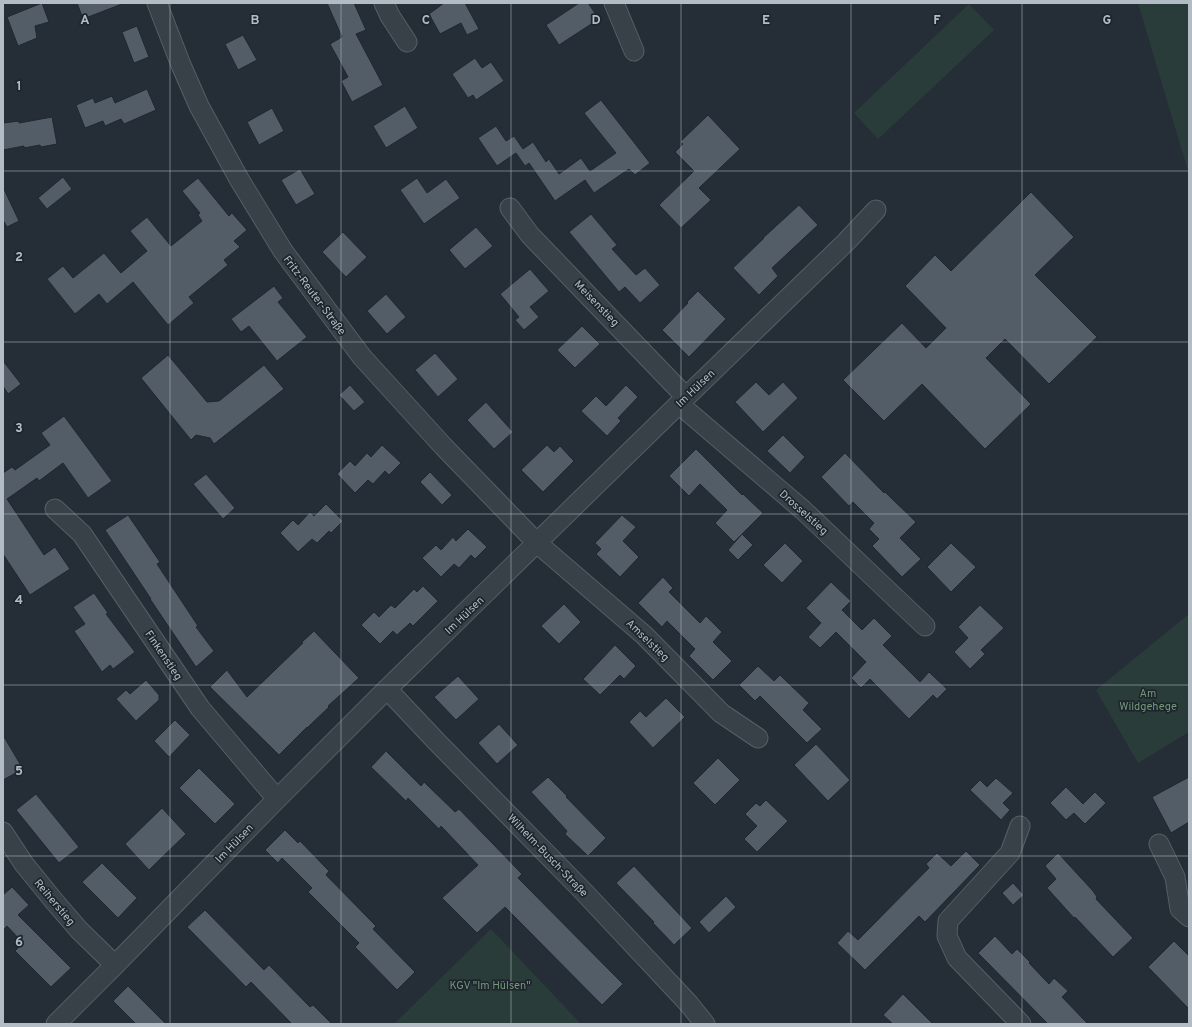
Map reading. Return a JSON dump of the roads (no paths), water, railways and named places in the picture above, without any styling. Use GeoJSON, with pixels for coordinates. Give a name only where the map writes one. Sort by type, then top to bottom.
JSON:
{"type":"FeatureCollection","features":[{"type":"Feature","properties":{"kind":"street","name":"Fritz-Reuter-Straße"},"geometry":{"type":"LineString","coordinates":[[157,3],[199,106],[283,251],[362,357],[443,446],[537,543]]}},
{"type":"Feature","properties":{"kind":"street"},"geometry":{"type":"LineString","coordinates":[[384,3],[390,16],[407,42]]}},
{"type":"Feature","properties":{"kind":"street"},"geometry":{"type":"LineString","coordinates":[[614,3],[634,51]]}},
{"type":"Feature","properties":{"kind":"street","name":"Meisenstieg"},"geometry":{"type":"LineString","coordinates":[[510,208],[530,234],[682,400]]}},
{"type":"Feature","properties":{"kind":"street","name":"Im Hülsen"},"geometry":{"type":"LineString","coordinates":[[56,1024],[387,689],[682,400],[846,242],[876,210]]}},
{"type":"Feature","properties":{"kind":"street","name":"Drosselstieg"},"geometry":{"type":"LineString","coordinates":[[682,400],[803,510],[925,626]]}},
{"type":"Feature","properties":{"kind":"street","name":"Finkenstieg"},"geometry":{"type":"LineString","coordinates":[[55,509],[82,534],[200,708],[277,800]]}},
{"type":"Feature","properties":{"kind":"street","name":"Amselstieg"},"geometry":{"type":"LineString","coordinates":[[537,543],[644,635],[721,713],[758,738]]}},
{"type":"Feature","properties":{"kind":"street","name":"Wilhelm-Busch-Straße"},"geometry":{"type":"LineString","coordinates":[[387,689],[583,891],[689,1004],[705,1024]]}},
{"type":"Feature","properties":{"kind":"street"},"geometry":{"type":"LineString","coordinates":[[1020,826],[1010,852],[948,921],[946,936],[957,958],[1021,1024]]}},
{"type":"Feature","properties":{"kind":"street","name":"Reiherstieg"},"geometry":{"type":"LineString","coordinates":[[3,832],[24,864],[54,901],[79,930],[115,965]]}},
{"type":"Feature","properties":{"kind":"street"},"geometry":{"type":"LineString","coordinates":[[1159,844],[1175,877],[1180,909],[1189,917]]}},
{"type":"Feature","properties":{"kind":"park label","name":"Am Wildgehege"},"geometry":{"type":"Point","coordinates":[1148,699]}},
{"type":"Feature","properties":{"kind":"park label","name":"KGV \"Im Hülsen\""},"geometry":{"type":"Point","coordinates":[490,985]}}]}
